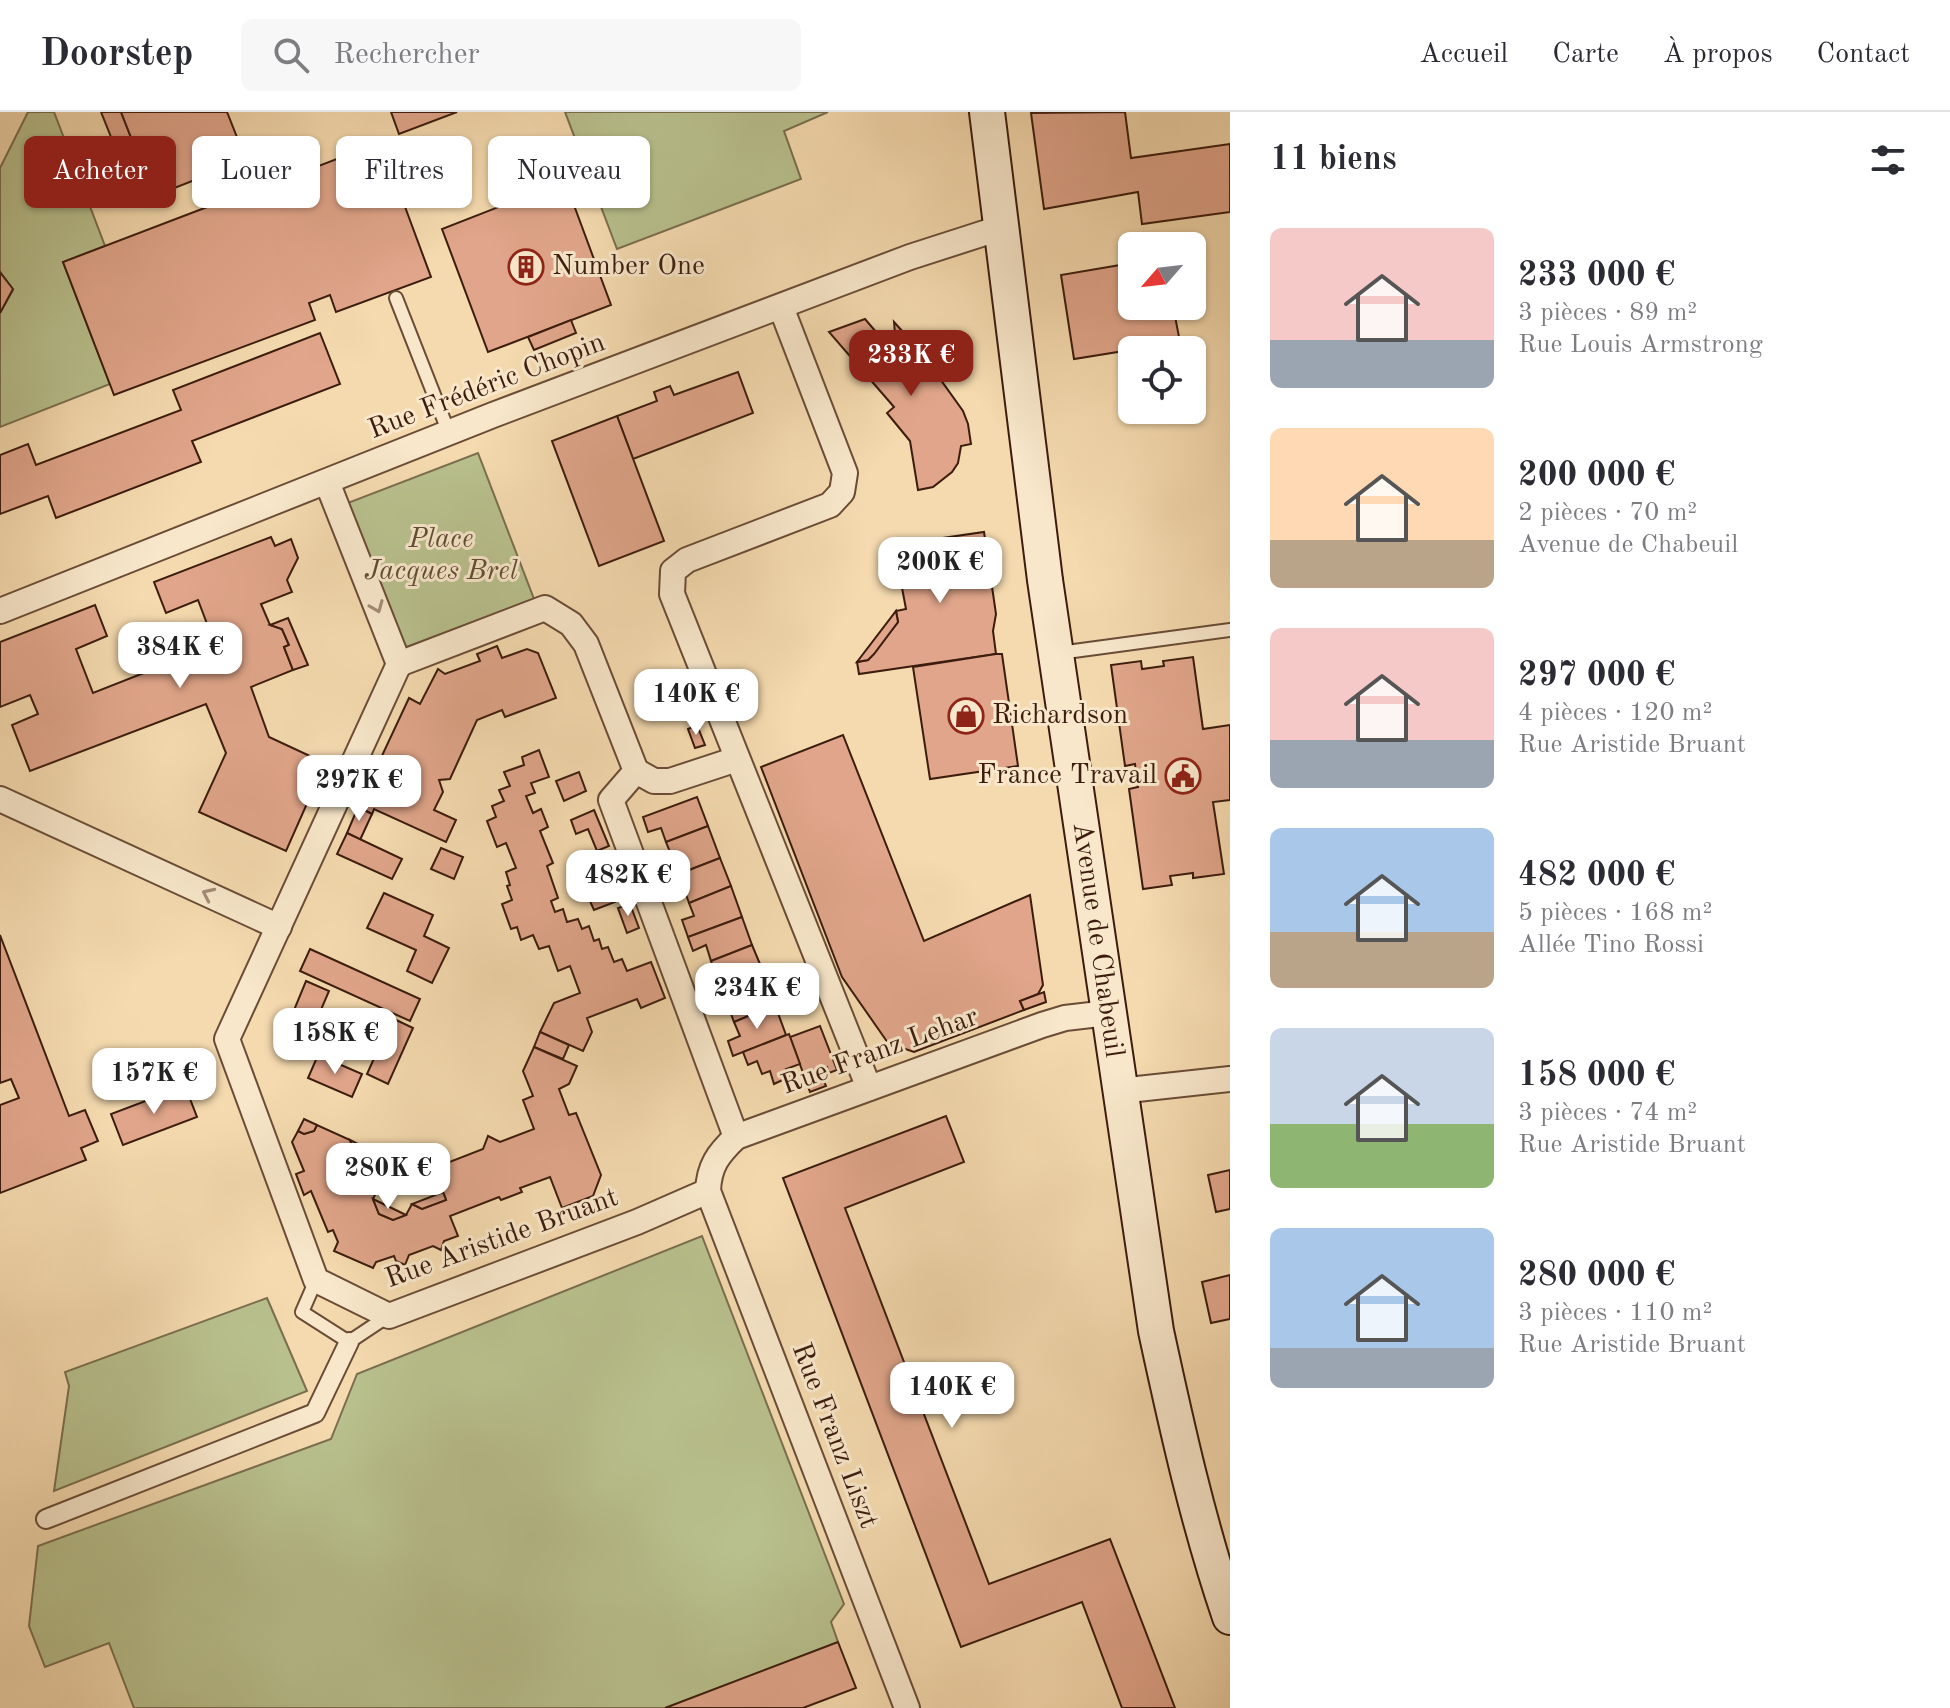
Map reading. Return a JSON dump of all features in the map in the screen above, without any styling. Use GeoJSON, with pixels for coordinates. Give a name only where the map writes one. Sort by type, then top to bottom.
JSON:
{"type":"FeatureCollection","features":[{"type":"Feature","properties":{"kind":"main road","name":"Avenue de Chabeuil"},"geometry":{"type":"LineString","coordinates":[[987,112],[1056,654],[1156,1331],[1181,1449],[1211,1562],[1230,1617]]}},
{"type":"Feature","properties":{"kind":"street","name":"Rue Frédéric Chopin"},"geometry":{"type":"LineString","coordinates":[[0,611],[449,433],[910,257],[1000,228]]}},
{"type":"Feature","properties":{"kind":"street"},"geometry":{"type":"LineString","coordinates":[[781,307],[845,473],[842,492],[830,505],[687,560],[673,571],[672,594],[869,1088]]}},
{"type":"Feature","properties":{"kind":"street"},"geometry":{"type":"LineString","coordinates":[[327,482],[399,664]]}},
{"type":"Feature","properties":{"kind":"street"},"geometry":{"type":"LineString","coordinates":[[316,1280],[227,1039],[399,664],[545,608],[571,624],[586,644],[636,771],[654,781],[670,781],[737,759]]}},
{"type":"Feature","properties":{"kind":"street"},"geometry":{"type":"LineString","coordinates":[[636,771],[611,800],[736,1137],[718,1154],[709,1173],[708,1191]]}},
{"type":"Feature","properties":{"kind":"street"},"geometry":{"type":"LineString","coordinates":[[0,799],[279,927]]}},
{"type":"Feature","properties":{"kind":"street","name":"Rue Franz Lehar"},"geometry":{"type":"LineString","coordinates":[[736,1137],[1042,1025],[1065,1018],[1108,1013]]}},
{"type":"Feature","properties":{"kind":"street"},"geometry":{"type":"LineString","coordinates":[[1119,1091],[1230,1079]]}},
{"type":"Feature","properties":{"kind":"street","name":"Rue Aristide Bruant"},"geometry":{"type":"LineString","coordinates":[[316,1280],[389,1316],[637,1222],[708,1191]]}},
{"type":"Feature","properties":{"kind":"street","name":"Rue Franz Liszt"},"geometry":{"type":"LineString","coordinates":[[708,1191],[912,1706]]}},
{"type":"Feature","properties":{"kind":"street"},"geometry":{"type":"LineString","coordinates":[[46,1519],[315,1413],[349,1342]]}},
{"type":"Feature","properties":{"kind":"lane"},"geometry":{"type":"LineString","coordinates":[[396,298],[449,433]]}},
{"type":"Feature","properties":{"kind":"lane"},"geometry":{"type":"LineString","coordinates":[[1056,654],[1230,630]]}},
{"type":"Feature","properties":{"kind":"lane"},"geometry":{"type":"LineString","coordinates":[[316,1280],[302,1312],[349,1342],[389,1316]]}},
{"type":"Feature","properties":{"kind":"green space"},"geometry":{"type":"Polygon","coordinates":[[[28,112],[54,112],[63,136],[24,136],[24,208],[91,208],[105,246],[63,262],[110,384],[0,427],[0,313],[13,290],[0,272],[0,168],[28,112]]]}},
{"type":"Feature","properties":{"kind":"green space"},"geometry":{"type":"Polygon","coordinates":[[[565,112],[828,112],[784,131],[801,179],[617,249],[601,208],[650,208],[650,136],[574,136],[565,112]]]}},
{"type":"Feature","properties":{"kind":"green space","name":"Place Jacques Brel"},"geometry":{"type":"Polygon","coordinates":[[[478,453],[534,599],[401,649],[345,504],[478,453]]]}},
{"type":"Feature","properties":{"kind":"green space"},"geometry":{"type":"Polygon","coordinates":[[[702,1236],[844,1604],[831,1622],[838,1642],[666,1708],[134,1708],[109,1643],[45,1667],[29,1626],[38,1546],[331,1439],[357,1374],[702,1236]]]}},
{"type":"Feature","properties":{"kind":"green space"},"geometry":{"type":"Polygon","coordinates":[[[267,1298],[307,1391],[54,1491],[69,1386],[65,1372],[267,1298]]]}},
{"type":"Feature","properties":{"kind":"building"},"geometry":{"type":"Polygon","coordinates":[[[101,112],[121,112],[130,136],[111,136],[101,112]]]}},
{"type":"Feature","properties":{"kind":"building"},"geometry":{"type":"Polygon","coordinates":[[[121,112],[227,112],[236,136],[192,136],[192,181],[176,187],[176,136],[130,136],[121,112]]]}},
{"type":"Feature","properties":{"kind":"building"},"geometry":{"type":"Polygon","coordinates":[[[391,112],[457,112],[399,134],[391,112]]]}},
{"type":"Feature","properties":{"kind":"building"},"geometry":{"type":"Polygon","coordinates":[[[1125,112],[1131,158],[1230,144],[1230,212],[1142,224],[1138,192],[1044,209],[1031,113],[1125,112]]]}},
{"type":"Feature","properties":{"kind":"building"},"geometry":{"type":"Polygon","coordinates":[[[336,159],[336,208],[405,208],[431,277],[336,312],[330,295],[309,303],[315,320],[114,395],[63,262],[205,208],[320,208],[320,165],[336,159]]]}},
{"type":"Feature","properties":{"kind":"building","name":"Number One"},"geometry":{"type":"Polygon","coordinates":[[[496,208],[575,208],[611,305],[488,352],[442,229],[496,208]]]}},
{"type":"Feature","properties":{"kind":"building"},"geometry":{"type":"Polygon","coordinates":[[[1118,265],[1118,320],[1176,320],[1179,336],[1118,336],[1118,352],[1074,359],[1061,275],[1118,265]]]}},
{"type":"Feature","properties":{"kind":"building"},"geometry":{"type":"Polygon","coordinates":[[[0,272],[13,289],[0,313],[0,272]]]}},
{"type":"Feature","properties":{"kind":"building"},"geometry":{"type":"Polygon","coordinates":[[[865,319],[882,339],[895,334],[894,322],[920,351],[963,411],[971,444],[961,446],[958,463],[952,472],[933,487],[918,490],[910,441],[887,413],[894,407],[829,332],[865,319]]]}},
{"type":"Feature","properties":{"kind":"building"},"geometry":{"type":"Polygon","coordinates":[[[571,320],[576,333],[534,350],[528,337],[571,320]]]}},
{"type":"Feature","properties":{"kind":"building"},"geometry":{"type":"Polygon","coordinates":[[[320,333],[340,384],[192,441],[201,462],[56,518],[48,496],[0,514],[0,455],[28,444],[36,465],[181,410],[173,390],[320,333]]]}},
{"type":"Feature","properties":{"kind":"building"},"geometry":{"type":"Polygon","coordinates":[[[738,372],[753,413],[633,459],[617,416],[657,401],[654,392],[670,386],[674,395],[738,372]]]}},
{"type":"Feature","properties":{"kind":"building"},"geometry":{"type":"Polygon","coordinates":[[[617,416],[664,541],[599,566],[552,441],[617,416]]]}},
{"type":"Feature","properties":{"kind":"building"},"geometry":{"type":"Polygon","coordinates":[[[984,532],[996,614],[993,631],[996,654],[859,674],[857,662],[868,660],[898,622],[896,611],[906,609],[894,545],[984,532]]]}},
{"type":"Feature","properties":{"kind":"building"},"geometry":{"type":"Polygon","coordinates":[[[271,537],[275,546],[291,539],[298,558],[287,580],[292,592],[261,604],[270,625],[282,629],[289,645],[284,647],[293,670],[251,687],[269,737],[325,763],[286,851],[199,812],[226,753],[206,704],[30,771],[12,725],[38,714],[30,695],[0,707],[0,642],[95,605],[107,636],[76,649],[93,693],[215,645],[198,600],[166,613],[154,582],[271,537]]]}},
{"type":"Feature","properties":{"kind":"building"},"geometry":{"type":"Polygon","coordinates":[[[896,611],[898,622],[874,654],[868,660],[857,662],[896,611]]]}},
{"type":"Feature","properties":{"kind":"building"},"geometry":{"type":"Polygon","coordinates":[[[288,618],[308,665],[293,670],[284,647],[289,645],[282,629],[270,625],[288,618]]]}},
{"type":"Feature","properties":{"kind":"building"},"geometry":{"type":"Polygon","coordinates":[[[497,646],[502,658],[527,649],[538,653],[556,698],[505,717],[502,710],[477,720],[450,779],[439,780],[443,792],[434,810],[456,820],[446,842],[374,809],[372,814],[358,807],[409,698],[420,704],[438,669],[445,674],[480,661],[477,654],[497,646]]]}},
{"type":"Feature","properties":{"kind":"building"},"geometry":{"type":"Polygon","coordinates":[[[1002,654],[1018,766],[930,779],[913,667],[1002,654]]]}},
{"type":"Feature","properties":{"kind":"building","name":"France Travail"},"geometry":{"type":"Polygon","coordinates":[[[1193,657],[1203,729],[1230,725],[1230,800],[1213,802],[1224,874],[1193,878],[1193,873],[1170,876],[1172,885],[1143,889],[1129,789],[1138,787],[1135,764],[1125,766],[1111,665],[1141,661],[1142,669],[1164,666],[1163,661],[1193,657]]]}},
{"type":"Feature","properties":{"kind":"building"},"geometry":{"type":"Polygon","coordinates":[[[697,725],[705,745],[695,748],[688,729],[697,725]]]}},
{"type":"Feature","properties":{"kind":"building"},"geometry":{"type":"Polygon","coordinates":[[[843,735],[924,941],[1030,895],[1043,985],[1038,994],[1020,1001],[1024,1010],[914,1052],[888,1043],[842,977],[761,767],[843,735]]]}},
{"type":"Feature","properties":{"kind":"building"},"geometry":{"type":"Polygon","coordinates":[[[539,750],[549,777],[531,783],[535,793],[526,796],[533,813],[541,809],[548,827],[540,831],[553,863],[547,866],[558,898],[551,901],[555,912],[563,909],[567,922],[578,919],[582,929],[589,926],[594,941],[599,939],[602,949],[608,947],[614,962],[622,959],[627,971],[651,962],[665,998],[641,1008],[637,999],[587,1018],[592,1032],[583,1051],[540,1032],[554,1003],[580,993],[570,966],[558,971],[549,946],[539,949],[533,935],[521,940],[517,927],[511,929],[502,904],[512,900],[506,872],[516,868],[506,843],[497,847],[487,821],[496,817],[492,806],[504,801],[499,790],[510,786],[504,772],[524,765],[522,757],[539,750]]]}},
{"type":"Feature","properties":{"kind":"building"},"geometry":{"type":"Polygon","coordinates":[[[579,772],[586,791],[564,801],[556,781],[579,772]]]}},
{"type":"Feature","properties":{"kind":"building"},"geometry":{"type":"Polygon","coordinates":[[[697,797],[708,826],[666,842],[661,828],[648,832],[643,817],[697,797]]]}},
{"type":"Feature","properties":{"kind":"building"},"geometry":{"type":"Polygon","coordinates":[[[358,807],[372,814],[360,840],[347,833],[358,807]]]}},
{"type":"Feature","properties":{"kind":"building"},"geometry":{"type":"Polygon","coordinates":[[[594,810],[609,846],[597,851],[588,829],[576,834],[571,820],[594,810]]]}},
{"type":"Feature","properties":{"kind":"building"},"geometry":{"type":"Polygon","coordinates":[[[708,826],[720,858],[666,879],[660,862],[672,857],[666,842],[708,826]]]}},
{"type":"Feature","properties":{"kind":"building"},"geometry":{"type":"Polygon","coordinates":[[[347,833],[402,859],[392,879],[337,854],[347,833]]]}},
{"type":"Feature","properties":{"kind":"building"},"geometry":{"type":"Polygon","coordinates":[[[441,848],[463,857],[454,879],[431,869],[441,848]]]}},
{"type":"Feature","properties":{"kind":"building"},"geometry":{"type":"Polygon","coordinates":[[[598,856],[602,866],[580,875],[576,864],[598,856]]]}},
{"type":"Feature","properties":{"kind":"building"},"geometry":{"type":"Polygon","coordinates":[[[720,858],[731,886],[689,903],[683,886],[671,890],[666,879],[720,858]]]}},
{"type":"Feature","properties":{"kind":"building"},"geometry":{"type":"Polygon","coordinates":[[[604,872],[609,884],[587,892],[583,880],[604,872]]]}},
{"type":"Feature","properties":{"kind":"building"},"geometry":{"type":"Polygon","coordinates":[[[609,884],[611,890],[589,899],[587,892],[609,884]]]}},
{"type":"Feature","properties":{"kind":"building"},"geometry":{"type":"Polygon","coordinates":[[[731,886],[742,917],[688,937],[682,920],[694,916],[689,903],[731,886]]]}},
{"type":"Feature","properties":{"kind":"building"},"geometry":{"type":"Polygon","coordinates":[[[611,890],[615,902],[594,910],[589,899],[611,890]]]}},
{"type":"Feature","properties":{"kind":"building"},"geometry":{"type":"Polygon","coordinates":[[[384,893],[433,915],[424,936],[449,948],[432,983],[407,971],[416,950],[367,928],[384,893]]]}},
{"type":"Feature","properties":{"kind":"building"},"geometry":{"type":"Polygon","coordinates":[[[630,904],[639,928],[627,933],[618,908],[630,904]]]}},
{"type":"Feature","properties":{"kind":"building"},"geometry":{"type":"Polygon","coordinates":[[[742,917],[752,945],[711,961],[706,945],[693,951],[688,937],[742,917]]]}},
{"type":"Feature","properties":{"kind":"building"},"geometry":{"type":"Polygon","coordinates":[[[0,935],[69,1116],[85,1110],[98,1141],[81,1148],[86,1160],[0,1193],[0,1105],[19,1098],[11,1079],[0,1083],[0,935]]]}},
{"type":"Feature","properties":{"kind":"building"},"geometry":{"type":"Polygon","coordinates":[[[752,945],[765,976],[711,997],[705,981],[717,977],[711,961],[752,945]]]}},
{"type":"Feature","properties":{"kind":"building"},"geometry":{"type":"Polygon","coordinates":[[[310,949],[420,999],[410,1021],[300,971],[310,949]]]}},
{"type":"Feature","properties":{"kind":"building"},"geometry":{"type":"Polygon","coordinates":[[[765,976],[775,1005],[734,1022],[728,1006],[716,1010],[711,997],[765,976]]]}},
{"type":"Feature","properties":{"kind":"building"},"geometry":{"type":"Polygon","coordinates":[[[306,981],[329,991],[300,1059],[278,1049],[306,981]]]}},
{"type":"Feature","properties":{"kind":"building"},"geometry":{"type":"Polygon","coordinates":[[[1044,992],[1046,1002],[1024,1010],[1020,1001],[1044,992]]]}},
{"type":"Feature","properties":{"kind":"building"},"geometry":{"type":"Polygon","coordinates":[[[775,1005],[786,1035],[733,1056],[728,1041],[740,1036],[734,1022],[775,1005]]]}},
{"type":"Feature","properties":{"kind":"building"},"geometry":{"type":"Polygon","coordinates":[[[392,1018],[413,1028],[388,1084],[367,1074],[392,1018]]]}},
{"type":"Feature","properties":{"kind":"building"},"geometry":{"type":"Polygon","coordinates":[[[820,1026],[837,1070],[829,1073],[827,1067],[819,1070],[826,1086],[810,1092],[790,1037],[820,1026]]]}},
{"type":"Feature","properties":{"kind":"building"},"geometry":{"type":"Polygon","coordinates":[[[540,1032],[569,1045],[563,1059],[534,1047],[540,1032]]]}},
{"type":"Feature","properties":{"kind":"building"},"geometry":{"type":"Polygon","coordinates":[[[789,1034],[800,1064],[786,1069],[789,1077],[774,1084],[770,1071],[762,1074],[757,1061],[748,1065],[743,1052],[789,1034]]]}},
{"type":"Feature","properties":{"kind":"building"},"geometry":{"type":"Polygon","coordinates":[[[534,1047],[577,1066],[569,1084],[559,1089],[569,1115],[576,1113],[601,1175],[593,1196],[562,1208],[550,1177],[520,1188],[522,1192],[501,1200],[499,1197],[450,1216],[458,1236],[444,1241],[441,1250],[433,1246],[409,1255],[405,1265],[396,1261],[394,1256],[376,1262],[373,1268],[334,1251],[338,1242],[333,1230],[328,1232],[311,1191],[304,1195],[296,1174],[304,1171],[292,1142],[298,1131],[304,1134],[314,1131],[317,1125],[350,1140],[357,1159],[368,1163],[363,1173],[367,1185],[378,1189],[373,1199],[379,1214],[393,1220],[406,1215],[412,1204],[422,1209],[446,1200],[434,1168],[483,1149],[488,1136],[500,1142],[534,1129],[523,1100],[533,1096],[523,1071],[534,1047]]]}},
{"type":"Feature","properties":{"kind":"building"},"geometry":{"type":"Polygon","coordinates":[[[318,1055],[362,1074],[352,1097],[308,1078],[318,1055]]]}},
{"type":"Feature","properties":{"kind":"building"},"geometry":{"type":"Polygon","coordinates":[[[185,1086],[197,1117],[123,1145],[111,1114],[185,1086]]]}},
{"type":"Feature","properties":{"kind":"building"},"geometry":{"type":"Polygon","coordinates":[[[946,1116],[964,1162],[845,1208],[989,1584],[1110,1539],[1175,1708],[1122,1708],[1082,1602],[961,1647],[783,1178],[946,1116]]]}},
{"type":"Feature","properties":{"kind":"building"},"geometry":{"type":"Polygon","coordinates":[[[304,1119],[317,1125],[314,1131],[304,1134],[298,1131],[304,1119]]]}},
{"type":"Feature","properties":{"kind":"building"},"geometry":{"type":"Polygon","coordinates":[[[350,1140],[360,1145],[368,1163],[357,1159],[350,1140]]]}},
{"type":"Feature","properties":{"kind":"building"},"geometry":{"type":"Polygon","coordinates":[[[1230,1170],[1230,1209],[1216,1212],[1208,1175],[1230,1170]]]}},
{"type":"Feature","properties":{"kind":"building"},"geometry":{"type":"Polygon","coordinates":[[[443,1192],[446,1200],[422,1209],[412,1204],[443,1192]]]}},
{"type":"Feature","properties":{"kind":"building"},"geometry":{"type":"Polygon","coordinates":[[[373,1199],[406,1215],[393,1220],[379,1214],[373,1199]]]}},
{"type":"Feature","properties":{"kind":"building"},"geometry":{"type":"Polygon","coordinates":[[[1230,1275],[1230,1319],[1211,1323],[1202,1282],[1230,1275]]]}},
{"type":"Feature","properties":{"kind":"building"},"geometry":{"type":"Polygon","coordinates":[[[838,1642],[856,1688],[803,1708],[665,1708],[838,1642]]]}},
{"type":"Feature","properties":{"kind":"place","name":"Number One"},"geometry":{"type":"Point","coordinates":[526,267]}},
{"type":"Feature","properties":{"kind":"place","name":"Richardson"},"geometry":{"type":"Point","coordinates":[966,716]}},
{"type":"Feature","properties":{"kind":"place","name":"France Travail"},"geometry":{"type":"Point","coordinates":[1183,776]}}]}
